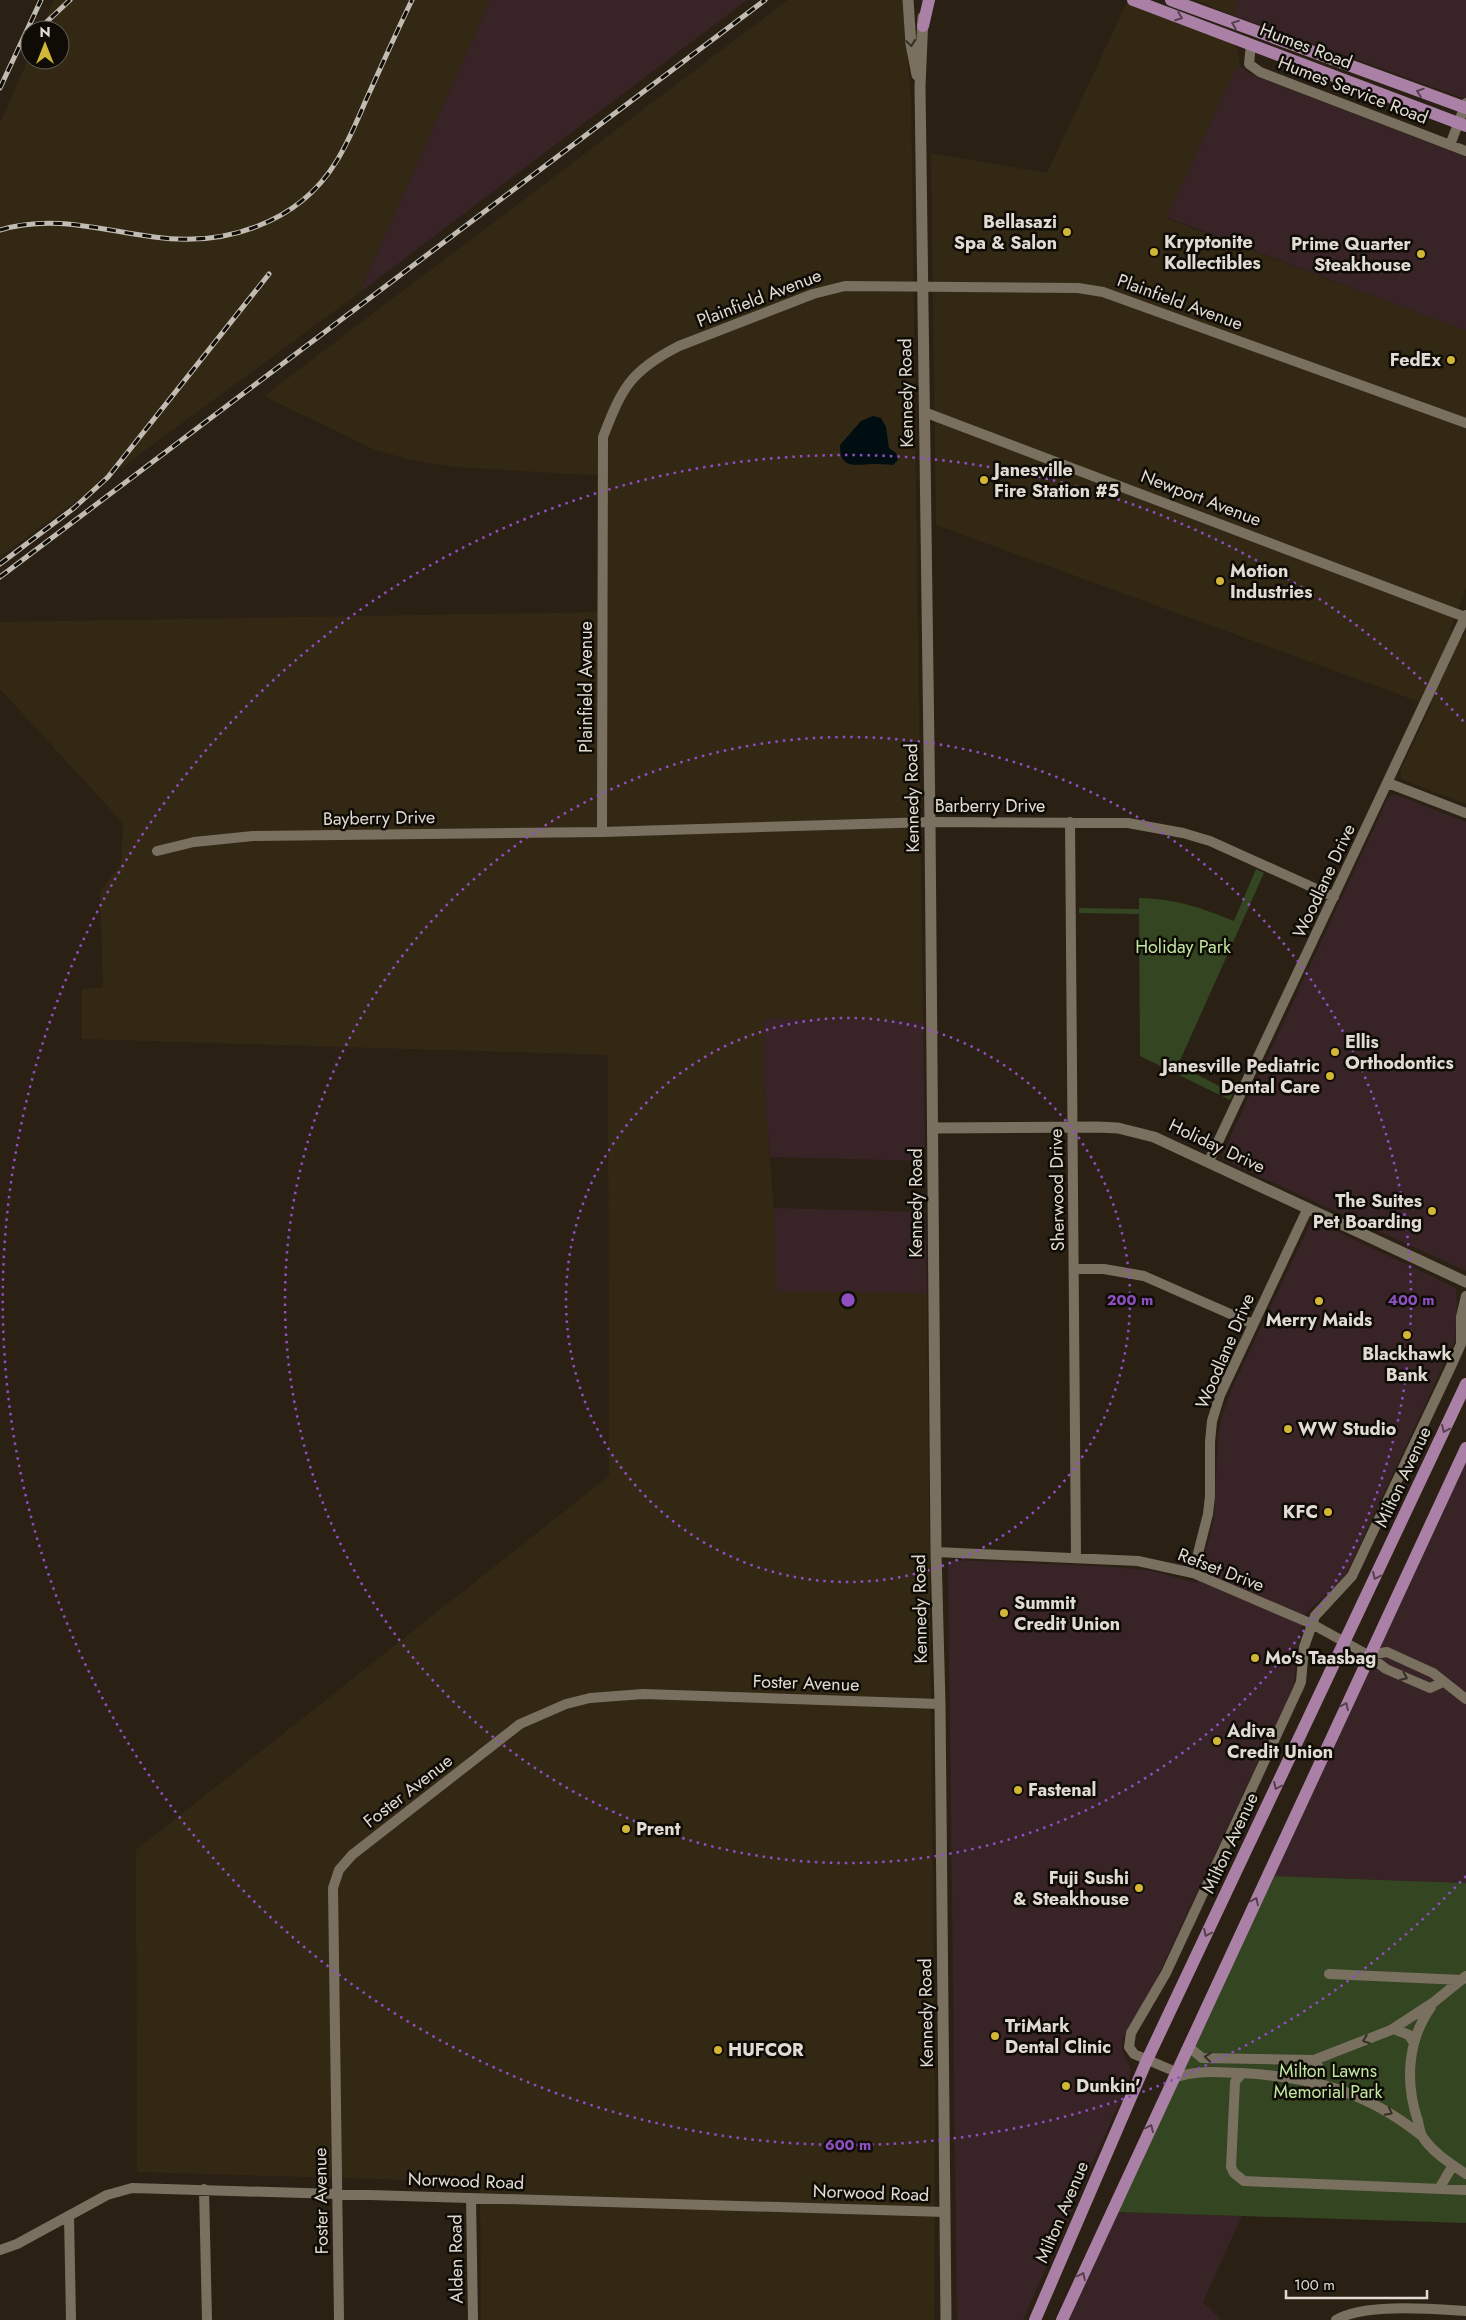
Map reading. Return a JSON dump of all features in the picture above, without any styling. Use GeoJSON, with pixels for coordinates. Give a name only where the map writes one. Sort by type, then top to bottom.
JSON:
{"type":"FeatureCollection","features":[{"type":"Feature","properties":{"kind":"main road"},"geometry":{"type":"LineString","coordinates":[[923,26],[929,0]]}},
{"type":"Feature","properties":{"kind":"main road","name":"Humes Road"},"geometry":{"type":"LineString","coordinates":[[1133,0],[1462,125]]}},
{"type":"Feature","properties":{"kind":"main road","name":"Humes Road"},"geometry":{"type":"LineString","coordinates":[[1171,0],[1465,106]]}},
{"type":"Feature","properties":{"kind":"main road","name":"Milton Avenue"},"geometry":{"type":"LineString","coordinates":[[1034,2320],[1147,2060],[1466,1384]]}},
{"type":"Feature","properties":{"kind":"main road"},"geometry":{"type":"LineString","coordinates":[[1062,2320],[1368,1655],[1466,1448]]}},
{"type":"Feature","properties":{"kind":"street","name":"Kennedy Road"},"geometry":{"type":"LineString","coordinates":[[908,0],[911,44],[920,86]]}},
{"type":"Feature","properties":{"kind":"street","name":"Kennedy Road"},"geometry":{"type":"LineString","coordinates":[[923,0],[920,86],[934,1128],[936,1552],[940,1704],[946,2320]]}},
{"type":"Feature","properties":{"kind":"street","name":"Humes Service Road"},"geometry":{"type":"LineString","coordinates":[[1251,44],[1249,64],[1260,72],[1466,151]]}},
{"type":"Feature","properties":{"kind":"street"},"geometry":{"type":"LineString","coordinates":[[1450,145],[1462,125],[1465,106]]}},
{"type":"Feature","properties":{"kind":"street","name":"Plainfield Avenue"},"geometry":{"type":"LineString","coordinates":[[602,832],[603,437],[618,398],[631,380],[658,356],[679,346],[813,294],[845,286],[922,285],[1078,288],[1103,292],[1466,423]]}},
{"type":"Feature","properties":{"kind":"street","name":"Newport Avenue"},"geometry":{"type":"LineString","coordinates":[[924,412],[1466,616]]}},
{"type":"Feature","properties":{"kind":"street","name":"Woodlane Drive"},"geometry":{"type":"LineString","coordinates":[[1209,1161],[1466,616]]}},
{"type":"Feature","properties":{"kind":"street"},"geometry":{"type":"LineString","coordinates":[[1388,783],[1466,814]]}},
{"type":"Feature","properties":{"kind":"street","name":"Barberry Drive"},"geometry":{"type":"LineString","coordinates":[[602,832],[930,822],[1128,823],[1183,832],[1210,841],[1334,897]]}},
{"type":"Feature","properties":{"kind":"street","name":"Sherwood Drive"},"geometry":{"type":"LineString","coordinates":[[1070,822],[1076,1558]]}},
{"type":"Feature","properties":{"kind":"street","name":"Bayberry Drive"},"geometry":{"type":"LineString","coordinates":[[157,851],[194,842],[253,836],[602,832]]}},
{"type":"Feature","properties":{"kind":"street","name":"Holiday Drive"},"geometry":{"type":"LineString","coordinates":[[934,1128],[1118,1128],[1154,1137],[1466,1282]]}},
{"type":"Feature","properties":{"kind":"street","name":"Woodlane Drive"},"geometry":{"type":"LineString","coordinates":[[1193,1574],[1204,1531],[1210,1496],[1212,1421],[1220,1395],[1308,1208]]}},
{"type":"Feature","properties":{"kind":"street"},"geometry":{"type":"LineString","coordinates":[[1074,1269],[1104,1269],[1144,1276],[1253,1324]]}},
{"type":"Feature","properties":{"kind":"street"},"geometry":{"type":"LineString","coordinates":[[1466,1296],[1461,1317],[1461,1344],[1453,1362],[1352,1576],[1345,1586],[1320,1609],[1312,1624],[1304,1647],[1301,1682],[1298,1689],[1166,1973],[1132,2033],[1129,2044],[1131,2051],[1175,2075],[1196,2071],[1272,2075],[1308,2080],[1352,2095],[1396,2115],[1466,2174]]}},
{"type":"Feature","properties":{"kind":"street","name":"Refset Drive"},"geometry":{"type":"LineString","coordinates":[[936,1552],[1138,1561],[1193,1574],[1312,1624],[1368,1655],[1386,1669],[1430,1688],[1443,1682]]}},
{"type":"Feature","properties":{"kind":"street"},"geometry":{"type":"LineString","coordinates":[[1368,1655],[1387,1652],[1433,1673],[1466,1699]]}},
{"type":"Feature","properties":{"kind":"street","name":"Foster Avenue"},"geometry":{"type":"LineString","coordinates":[[339,2320],[333,1888],[339,1870],[352,1855],[520,1724],[566,1704],[590,1698],[643,1694],[940,1704]]}},
{"type":"Feature","properties":{"kind":"street"},"geometry":{"type":"LineString","coordinates":[[1329,1974],[1464,1978]]}},
{"type":"Feature","properties":{"kind":"street"},"geometry":{"type":"LineString","coordinates":[[1188,2046],[1202,2058],[1314,2060],[1394,2029],[1434,2002],[1464,1978]]}},
{"type":"Feature","properties":{"kind":"street"},"geometry":{"type":"LineString","coordinates":[[1422,2136],[1412,2104],[1410,2067],[1414,2043],[1423,2018],[1434,2002]]}},
{"type":"Feature","properties":{"kind":"street"},"geometry":{"type":"LineString","coordinates":[[1394,2029],[1409,2035],[1414,2043]]}},
{"type":"Feature","properties":{"kind":"street"},"geometry":{"type":"LineString","coordinates":[[1308,2080],[1317,2071],[1318,2066],[1314,2060]]}},
{"type":"Feature","properties":{"kind":"street"},"geometry":{"type":"LineString","coordinates":[[1219,2072],[1235,2082]]}},
{"type":"Feature","properties":{"kind":"street"},"geometry":{"type":"LineString","coordinates":[[1242,2073],[1235,2082],[1231,2167],[1234,2173],[1244,2182],[1466,2190]]}},
{"type":"Feature","properties":{"kind":"street"},"geometry":{"type":"LineString","coordinates":[[1439,2189],[1453,2165]]}},
{"type":"Feature","properties":{"kind":"street","name":"Norwood Road"},"geometry":{"type":"LineString","coordinates":[[0,2250],[17,2244],[108,2195],[132,2188],[945,2212]]}},
{"type":"Feature","properties":{"kind":"street"},"geometry":{"type":"LineString","coordinates":[[204,2189],[207,2320]]}},
{"type":"Feature","properties":{"kind":"street","name":"Alden Road"},"geometry":{"type":"LineString","coordinates":[[471,2198],[473,2320]]}},
{"type":"Feature","properties":{"kind":"street"},"geometry":{"type":"LineString","coordinates":[[69,2216],[71,2320]]}},
{"type":"Feature","properties":{"kind":"street"},"geometry":{"type":"LineString","coordinates":[[1336,2320],[1422,2309],[1466,2311]]}},
{"type":"Feature","properties":{"kind":"shaded area"},"geometry":{"type":"Polygon","coordinates":[[[54,0],[490,0],[359,293],[0,557],[0,123],[23,70],[70,70],[70,20],[45,20],[54,0]]]}},
{"type":"Feature","properties":{"kind":"shaded area"},"geometry":{"type":"Polygon","coordinates":[[[490,0],[747,0],[359,293],[490,0]]]}},
{"type":"Feature","properties":{"kind":"shaded area"},"geometry":{"type":"Polygon","coordinates":[[[788,0],[902,0],[911,93],[923,1021],[764,1018],[764,1087],[774,1208],[776,1292],[927,1293],[935,2095],[934,2320],[481,2320],[480,2182],[137,2172],[136,1850],[609,1476],[608,1055],[82,1039],[82,989],[103,987],[100,892],[121,864],[123,823],[0,689],[0,622],[608,612],[607,476],[454,467],[410,460],[373,449],[264,396],[788,0]]]}},
{"type":"Feature","properties":{"kind":"shaded area"},"geometry":{"type":"Polygon","coordinates":[[[1196,0],[1235,0],[1235,16],[1196,0]]]}},
{"type":"Feature","properties":{"kind":"shaded area"},"geometry":{"type":"Polygon","coordinates":[[[1235,0],[1466,0],[1466,99],[1235,16],[1235,0]]]}},
{"type":"Feature","properties":{"kind":"shaded area"},"geometry":{"type":"Polygon","coordinates":[[[1127,2],[1231,42],[1238,50],[1240,66],[1234,72],[1166,218],[1466,331],[1466,588],[1450,630],[1464,637],[1466,632],[1466,804],[1401,779],[1401,769],[1431,706],[936,525],[931,153],[1047,173],[1127,2]]]}},
{"type":"Feature","properties":{"kind":"shaded area"},"geometry":{"type":"Polygon","coordinates":[[[1240,66],[1250,74],[1466,157],[1466,331],[1166,217],[1234,72],[1240,66]]]}},
{"type":"Feature","properties":{"kind":"shaded area"},"geometry":{"type":"Polygon","coordinates":[[[873,416],[881,418],[886,427],[889,448],[896,453],[898,460],[893,465],[854,465],[845,462],[842,458],[840,445],[861,421],[873,416]]]}},
{"type":"Feature","properties":{"kind":"shaded area"},"geometry":{"type":"Polygon","coordinates":[[[1394,794],[1466,822],[1466,1271],[1226,1161],[1222,1155],[1388,798],[1394,794]]]}},
{"type":"Feature","properties":{"kind":"shaded area"},"geometry":{"type":"Polygon","coordinates":[[[764,1018],[923,1021],[925,1161],[770,1157],[764,1087],[764,1018]]]}},
{"type":"Feature","properties":{"kind":"shaded area"},"geometry":{"type":"Polygon","coordinates":[[[774,1208],[925,1212],[927,1293],[776,1292],[774,1208]]]}},
{"type":"Feature","properties":{"kind":"shaded area"},"geometry":{"type":"Polygon","coordinates":[[[1311,1222],[1317,1222],[1456,1288],[1455,1340],[1347,1573],[1341,1581],[1307,1612],[1299,1635],[1294,1685],[1149,1995],[1123,2037],[1122,2050],[1131,2069],[1129,2081],[1023,2320],[957,2320],[949,1562],[955,1560],[1116,1567],[1152,1571],[1197,1583],[1214,1520],[1218,1438],[1222,1417],[1233,1386],[1311,1222]]]}},
{"type":"Feature","properties":{"kind":"shaded area"},"geometry":{"type":"Polygon","coordinates":[[[1466,1461],[1466,1883],[1272,1876],[1466,1461]]]}},
{"type":"Feature","properties":{"kind":"shaded area"},"geometry":{"type":"Polygon","coordinates":[[[1117,2212],[1242,2216],[1203,2302],[1221,2320],[1067,2320],[1117,2212]]]}},
{"type":"Feature","properties":{"kind":"green space","name":"Holiday Park"},"geometry":{"type":"Polygon","coordinates":[[[1256,869],[1264,873],[1178,1065],[1233,1093],[1230,1100],[1140,1056],[1139,914],[1079,913],[1079,908],[1139,909],[1139,898],[1165,900],[1188,905],[1234,921],[1256,869]]]}},
{"type":"Feature","properties":{"kind":"green space","name":"Milton Lawns Memorial Park"},"geometry":{"type":"Polygon","coordinates":[[[1272,1876],[1466,1883],[1466,2223],[1117,2212],[1272,1876]]]}},
{"type":"Feature","properties":{"kind":"railway"},"geometry":{"type":"LineString","coordinates":[[0,88],[41,0]]}},
{"type":"Feature","properties":{"kind":"railway"},"geometry":{"type":"LineString","coordinates":[[49,20],[70,0]]}},
{"type":"Feature","properties":{"kind":"railway"},"geometry":{"type":"LineString","coordinates":[[0,230],[19,225],[58,223],[96,227],[154,237],[206,238],[232,234],[280,216],[301,201],[320,183],[336,162],[352,132],[412,0]]}},
{"type":"Feature","properties":{"kind":"railway"},"geometry":{"type":"LineString","coordinates":[[0,577],[765,0]]}},
{"type":"Feature","properties":{"kind":"railway"},"geometry":{"type":"LineString","coordinates":[[0,564],[74,508],[108,477],[269,274]]}},
{"type":"Feature","properties":{"kind":"place","name":"Bellasazi Spa & Salon"},"geometry":{"type":"Point","coordinates":[1067,232]}},
{"type":"Feature","properties":{"kind":"place","name":"Kryptonite Kollectibles"},"geometry":{"type":"Point","coordinates":[1154,252]}},
{"type":"Feature","properties":{"kind":"place","name":"Prime Quarter Steakhouse"},"geometry":{"type":"Point","coordinates":[1421,254]}},
{"type":"Feature","properties":{"kind":"place","name":"FedEx"},"geometry":{"type":"Point","coordinates":[1451,360]}},
{"type":"Feature","properties":{"kind":"place","name":"Janesville Fire Station #5"},"geometry":{"type":"Point","coordinates":[984,480]}},
{"type":"Feature","properties":{"kind":"place","name":"Motion Industries"},"geometry":{"type":"Point","coordinates":[1220,581]}},
{"type":"Feature","properties":{"kind":"place","name":"Ellis Orthodontics"},"geometry":{"type":"Point","coordinates":[1335,1052]}},
{"type":"Feature","properties":{"kind":"place","name":"Janesville Pediatric Dental Care"},"geometry":{"type":"Point","coordinates":[1330,1076]}},
{"type":"Feature","properties":{"kind":"place","name":"The Suites Pet Boarding"},"geometry":{"type":"Point","coordinates":[1432,1211]}},
{"type":"Feature","properties":{"kind":"place","name":"Merry Maids"},"geometry":{"type":"Point","coordinates":[1319,1301]}},
{"type":"Feature","properties":{"kind":"place","name":"Blackhawk Bank"},"geometry":{"type":"Point","coordinates":[1407,1335]}},
{"type":"Feature","properties":{"kind":"place","name":"WW Studio"},"geometry":{"type":"Point","coordinates":[1288,1429]}},
{"type":"Feature","properties":{"kind":"place","name":"KFC"},"geometry":{"type":"Point","coordinates":[1328,1512]}},
{"type":"Feature","properties":{"kind":"place","name":"Summit Credit Union"},"geometry":{"type":"Point","coordinates":[1004,1613]}},
{"type":"Feature","properties":{"kind":"place","name":"Mo's Taasbag"},"geometry":{"type":"Point","coordinates":[1255,1658]}},
{"type":"Feature","properties":{"kind":"place","name":"Adiva Credit Union"},"geometry":{"type":"Point","coordinates":[1217,1741]}},
{"type":"Feature","properties":{"kind":"place","name":"Fastenal"},"geometry":{"type":"Point","coordinates":[1018,1790]}},
{"type":"Feature","properties":{"kind":"place","name":"Prent"},"geometry":{"type":"Point","coordinates":[626,1829]}},
{"type":"Feature","properties":{"kind":"place","name":"Fuji Sushi & Steakhouse"},"geometry":{"type":"Point","coordinates":[1139,1888]}},
{"type":"Feature","properties":{"kind":"place","name":"TriMark Dental Clinic"},"geometry":{"type":"Point","coordinates":[995,2036]}},
{"type":"Feature","properties":{"kind":"place","name":"HUFCOR"},"geometry":{"type":"Point","coordinates":[718,2050]}},
{"type":"Feature","properties":{"kind":"place","name":"Dunkin'"},"geometry":{"type":"Point","coordinates":[1066,2086]}}]}
